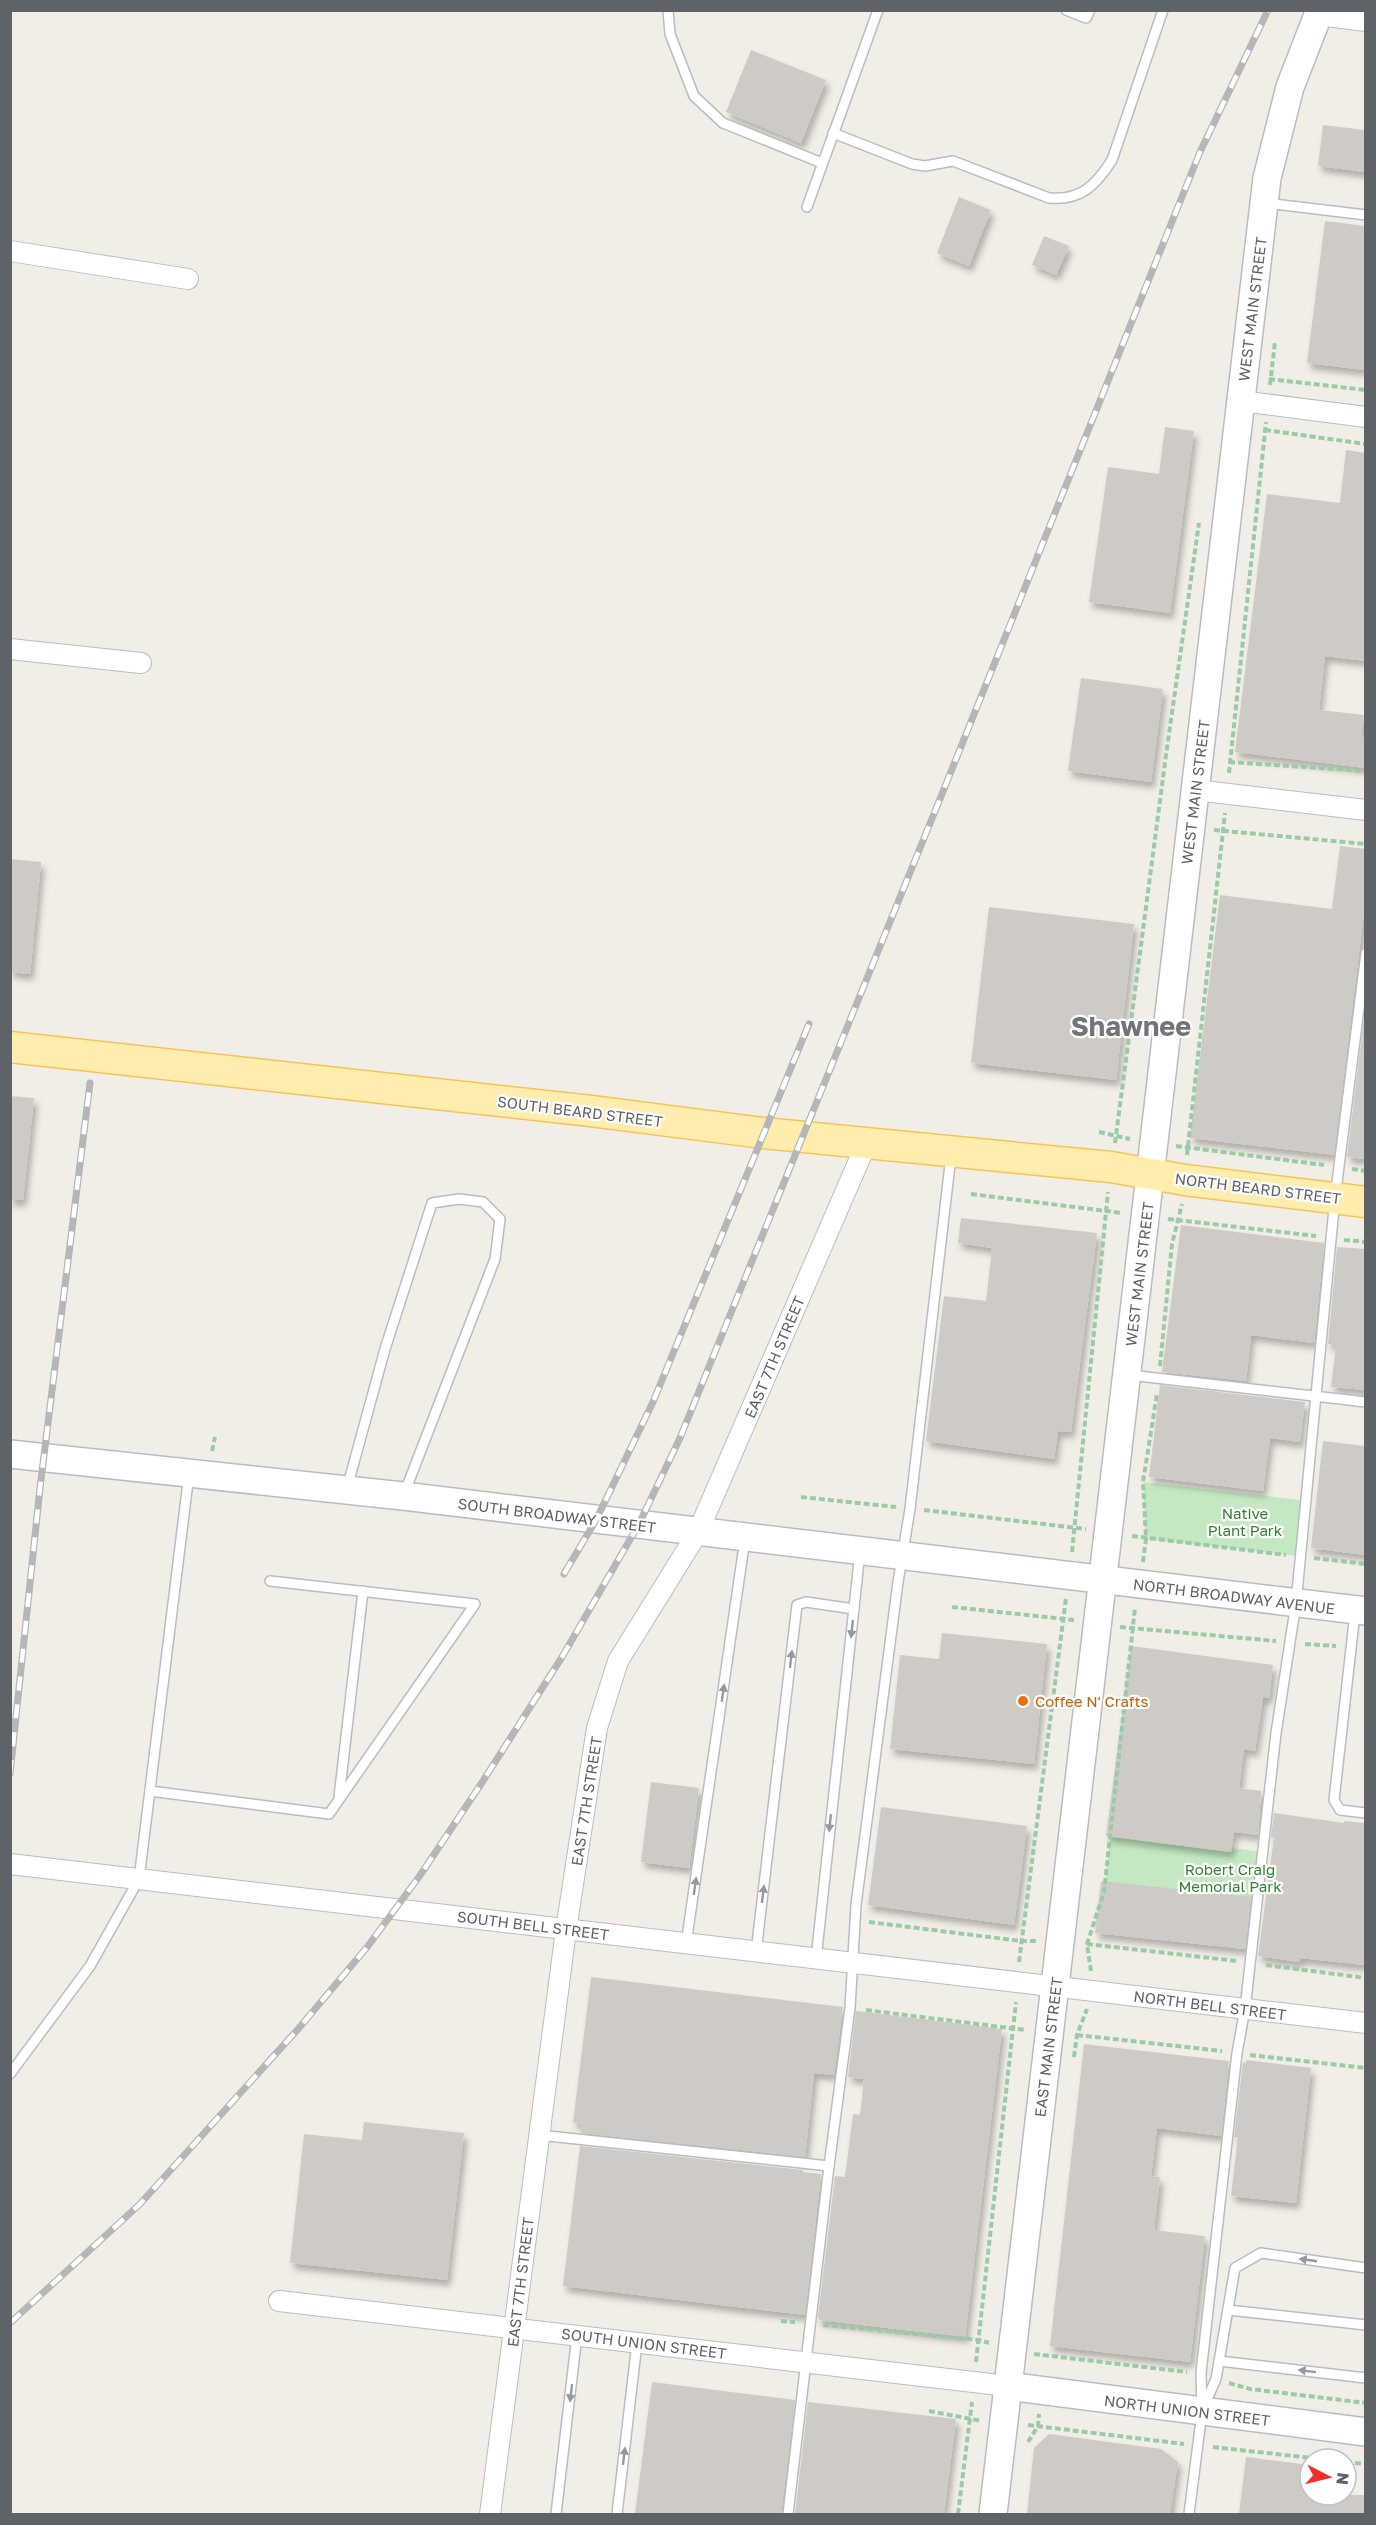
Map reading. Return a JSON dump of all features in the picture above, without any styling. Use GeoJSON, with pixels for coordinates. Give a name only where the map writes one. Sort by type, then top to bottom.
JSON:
{"type":"FeatureCollection","features":[{"type":"Feature","properties":{"kind":"main road","name":"SOUTH BEARD STREET"},"geometry":{"type":"LineString","coordinates":[[10,1047],[591,1111],[763,1133],[951,1150],[1151,1173]]}},
{"type":"Feature","properties":{"kind":"main road","name":"NORTH BEARD STREET"},"geometry":{"type":"LineString","coordinates":[[1151,1173],[1185,1180],[1365,1202]]}},
{"type":"Feature","properties":{"kind":"street"},"geometry":{"type":"LineString","coordinates":[[1319,13],[1365,21]]}},
{"type":"Feature","properties":{"kind":"street","name":"WEST MAIN STREET"},"geometry":{"type":"LineString","coordinates":[[1103,1580],[1267,178],[1290,87],[1319,13]]}},
{"type":"Feature","properties":{"kind":"street"},"geometry":{"type":"LineString","coordinates":[[10,251],[188,279]]}},
{"type":"Feature","properties":{"kind":"street"},"geometry":{"type":"LineString","coordinates":[[1242,389],[1365,417]]}},
{"type":"Feature","properties":{"kind":"street"},"geometry":{"type":"LineString","coordinates":[[10,649],[141,663]]}},
{"type":"Feature","properties":{"kind":"street"},"geometry":{"type":"LineString","coordinates":[[1195,790],[1365,810]]}},
{"type":"Feature","properties":{"kind":"street","name":"EAST 7TH STREET"},"geometry":{"type":"LineString","coordinates":[[490,2514],[566,1930],[597,1728],[618,1661],[698,1532],[867,1143]]}},
{"type":"Feature","properties":{"kind":"street","name":"SOUTH BROADWAY STREET"},"geometry":{"type":"LineString","coordinates":[[10,1454],[403,1496],[1103,1580]]}},
{"type":"Feature","properties":{"kind":"street","name":"NORTH BROADWAY AVENUE"},"geometry":{"type":"LineString","coordinates":[[1103,1580],[1360,1610]]}},
{"type":"Feature","properties":{"kind":"street","name":"EAST MAIN STREET"},"geometry":{"type":"LineString","coordinates":[[993,2514],[1103,1580]]}},
{"type":"Feature","properties":{"kind":"street","name":"SOUTH BELL STREET"},"geometry":{"type":"LineString","coordinates":[[10,1864],[1055,1987]]}},
{"type":"Feature","properties":{"kind":"street","name":"NORTH BELL STREET"},"geometry":{"type":"LineString","coordinates":[[1055,1987],[1365,2023]]}},
{"type":"Feature","properties":{"kind":"street","name":"SOUTH UNION STREET"},"geometry":{"type":"LineString","coordinates":[[279,2301],[974,2384],[1008,2386]]}},
{"type":"Feature","properties":{"kind":"street","name":"NORTH UNION STREET"},"geometry":{"type":"LineString","coordinates":[[1008,2386],[1365,2432]]}},
{"type":"Feature","properties":{"kind":"lane"},"geometry":{"type":"LineString","coordinates":[[668,10],[670,34],[694,96],[723,123],[822,163]]}},
{"type":"Feature","properties":{"kind":"lane"},"geometry":{"type":"LineString","coordinates":[[807,207],[878,10]]}},
{"type":"Feature","properties":{"kind":"lane"},"geometry":{"type":"LineString","coordinates":[[1066,10],[1086,18],[1090,10]]}},
{"type":"Feature","properties":{"kind":"lane"},"geometry":{"type":"LineString","coordinates":[[833,133],[912,164],[925,166],[953,161],[1049,198],[1063,200],[1079,194],[1099,181],[1112,160],[1163,10]]}},
{"type":"Feature","properties":{"kind":"lane"},"geometry":{"type":"LineString","coordinates":[[1264,203],[1365,215]]}},
{"type":"Feature","properties":{"kind":"lane"},"geometry":{"type":"LineString","coordinates":[[1189,2514],[1202,2412],[1201,2373],[1237,2053],[1245,2009],[1276,1733],[1296,1603],[1338,1167],[1365,953]]}},
{"type":"Feature","properties":{"kind":"lane"},"geometry":{"type":"LineString","coordinates":[[788,2514],[850,2008],[856,1905],[910,1509],[951,1150]]}},
{"type":"Feature","properties":{"kind":"lane"},"geometry":{"type":"LineString","coordinates":[[346,1490],[385,1349],[432,1203],[459,1199],[483,1202],[500,1219],[495,1259],[403,1496]]}},
{"type":"Feature","properties":{"kind":"lane"},"geometry":{"type":"LineString","coordinates":[[1127,1375],[1365,1402]]}},
{"type":"Feature","properties":{"kind":"lane"},"geometry":{"type":"LineString","coordinates":[[10,2074],[90,1966],[139,1879],[190,1472]]}},
{"type":"Feature","properties":{"kind":"lane"},"geometry":{"type":"LineString","coordinates":[[686,1944],[745,1537]]}},
{"type":"Feature","properties":{"kind":"lane"},"geometry":{"type":"LineString","coordinates":[[816,1959],[861,1550]]}},
{"type":"Feature","properties":{"kind":"lane"},"geometry":{"type":"LineString","coordinates":[[150,1791],[329,1814],[475,1604],[270,1581]]}},
{"type":"Feature","properties":{"kind":"lane"},"geometry":{"type":"LineString","coordinates":[[339,1800],[363,1591]]}},
{"type":"Feature","properties":{"kind":"lane"},"geometry":{"type":"LineString","coordinates":[[756,1952],[797,1605],[806,1602],[854,1609]]}},
{"type":"Feature","properties":{"kind":"lane"},"geometry":{"type":"LineString","coordinates":[[1360,1610],[1350,1648],[1334,1800],[1340,1810],[1365,1813]]}},
{"type":"Feature","properties":{"kind":"lane"},"geometry":{"type":"LineString","coordinates":[[539,2135],[829,2166]]}},
{"type":"Feature","properties":{"kind":"lane"},"geometry":{"type":"LineString","coordinates":[[1202,2412],[1216,2379],[1235,2268],[1261,2253],[1365,2268]]}},
{"type":"Feature","properties":{"kind":"lane"},"geometry":{"type":"LineString","coordinates":[[1228,2310],[1365,2325]]}},
{"type":"Feature","properties":{"kind":"lane"},"geometry":{"type":"LineString","coordinates":[[556,2514],[577,2335]]}},
{"type":"Feature","properties":{"kind":"lane"},"geometry":{"type":"LineString","coordinates":[[617,2514],[637,2343]]}},
{"type":"Feature","properties":{"kind":"lane"},"geometry":{"type":"LineString","coordinates":[[1220,2361],[1365,2378]]}},
{"type":"Feature","properties":{"kind":"path"},"geometry":{"type":"LineString","coordinates":[[1242,389],[1365,390]]}},
{"type":"Feature","properties":{"kind":"path"},"geometry":{"type":"LineString","coordinates":[[1238,428],[1365,444]]}},
{"type":"Feature","properties":{"kind":"path"},"geometry":{"type":"LineString","coordinates":[[958,2514],[979,2340],[1021,1941],[1070,1576],[1111,1167],[1200,520]]}},
{"type":"Feature","properties":{"kind":"path"},"geometry":{"type":"LineString","coordinates":[[1166,755],[1365,771]]}},
{"type":"Feature","properties":{"kind":"path"},"geometry":{"type":"LineString","coordinates":[[1191,828],[1365,844]]}},
{"type":"Feature","properties":{"kind":"path"},"geometry":{"type":"LineString","coordinates":[[1099,1132],[1154,1144],[1365,1171]]}},
{"type":"Feature","properties":{"kind":"path"},"geometry":{"type":"LineString","coordinates":[[1074,2058],[1077,2034],[1094,1992],[1087,1944],[1104,1892],[1131,1629],[1139,1585]]}},
{"type":"Feature","properties":{"kind":"path"},"geometry":{"type":"LineString","coordinates":[[952,1606],[1063,1618],[1131,1629],[1350,1648]]}},
{"type":"Feature","properties":{"kind":"path"},"geometry":{"type":"LineString","coordinates":[[866,1922],[1021,1941],[1087,1944],[1365,1978]]}},
{"type":"Feature","properties":{"kind":"path"},"geometry":{"type":"LineString","coordinates":[[850,2008],[1365,2068]]}},
{"type":"Feature","properties":{"kind":"path"},"geometry":{"type":"LineString","coordinates":[[781,2321],[979,2340],[1012,2350]]}},
{"type":"Feature","properties":{"kind":"path"},"geometry":{"type":"LineString","coordinates":[[1027,2451],[1028,2441],[1038,2426],[1041,2391],[1031,2354],[1201,2373]]}},
{"type":"Feature","properties":{"kind":"path"},"geometry":{"type":"LineString","coordinates":[[1216,2379],[1250,2389],[1365,2403]]}},
{"type":"Feature","properties":{"kind":"path"},"geometry":{"type":"LineString","coordinates":[[929,2411],[1004,2424],[1298,2457]]}},
{"type":"Feature","properties":{"kind":"green space","name":"Native Plant Park"},"geometry":{"type":"Polygon","coordinates":[[[1143,1482],[1310,1501],[1300,1556],[1146,1539],[1143,1482]]]}},
{"type":"Feature","properties":{"kind":"green space","name":"Robert Craig Memorial Park"},"geometry":{"type":"Polygon","coordinates":[[[1110,1834],[1265,1852],[1258,1910],[1104,1892],[1110,1834]]]}},
{"type":"Feature","properties":{"kind":"building"},"geometry":{"type":"Polygon","coordinates":[[[751,50],[826,80],[801,143],[726,112],[751,50]]]}},
{"type":"Feature","properties":{"kind":"building"},"geometry":{"type":"Polygon","coordinates":[[[1323,125],[1365,130],[1365,172],[1318,166],[1323,125]]]}},
{"type":"Feature","properties":{"kind":"building"},"geometry":{"type":"Polygon","coordinates":[[[959,197],[991,210],[969,266],[937,253],[959,197]]]}},
{"type":"Feature","properties":{"kind":"building"},"geometry":{"type":"Polygon","coordinates":[[[1325,221],[1365,226],[1365,370],[1307,363],[1325,221]]]}},
{"type":"Feature","properties":{"kind":"building"},"geometry":{"type":"Polygon","coordinates":[[[1044,236],[1069,246],[1056,275],[1032,265],[1044,236]]]}},
{"type":"Feature","properties":{"kind":"building"},"geometry":{"type":"Polygon","coordinates":[[[1165,427],[1194,431],[1170,613],[1089,602],[1108,467],[1159,474],[1165,427]]]}},
{"type":"Feature","properties":{"kind":"building"},"geometry":{"type":"Polygon","coordinates":[[[1346,450],[1365,453],[1365,661],[1325,656],[1319,710],[1364,715],[1361,737],[1365,738],[1365,768],[1235,752],[1267,494],[1340,503],[1346,450]]]}},
{"type":"Feature","properties":{"kind":"building"},"geometry":{"type":"Polygon","coordinates":[[[1081,678],[1163,689],[1151,782],[1068,771],[1081,678]]]}},
{"type":"Feature","properties":{"kind":"building"},"geometry":{"type":"Polygon","coordinates":[[[1340,846],[1365,849],[1365,904],[1334,1155],[1190,1138],[1220,895],[1332,909],[1340,846]]]}},
{"type":"Feature","properties":{"kind":"building"},"geometry":{"type":"Polygon","coordinates":[[[10,859],[41,862],[30,974],[10,972],[10,859]]]}},
{"type":"Feature","properties":{"kind":"building"},"geometry":{"type":"Polygon","coordinates":[[[989,907],[1134,924],[1116,1080],[971,1063],[989,907]]]}},
{"type":"Feature","properties":{"kind":"building"},"geometry":{"type":"Polygon","coordinates":[[[1365,1011],[1365,1159],[1347,1157],[1365,1011]]]}},
{"type":"Feature","properties":{"kind":"building"},"geometry":{"type":"Polygon","coordinates":[[[10,1096],[34,1098],[23,1200],[10,1200],[10,1096]]]}},
{"type":"Feature","properties":{"kind":"building"},"geometry":{"type":"Polygon","coordinates":[[[961,1218],[1097,1233],[1071,1432],[1058,1431],[1054,1459],[926,1441],[944,1296],[986,1301],[992,1248],[958,1243],[961,1218]]]}},
{"type":"Feature","properties":{"kind":"building"},"geometry":{"type":"Polygon","coordinates":[[[1181,1225],[1324,1243],[1314,1343],[1251,1335],[1246,1381],[1162,1372],[1181,1225]]]}},
{"type":"Feature","properties":{"kind":"building"},"geometry":{"type":"Polygon","coordinates":[[[1337,1247],[1365,1249],[1365,1390],[1331,1387],[1336,1345],[1328,1344],[1337,1247]]]}},
{"type":"Feature","properties":{"kind":"building"},"geometry":{"type":"Polygon","coordinates":[[[1160,1385],[1305,1402],[1300,1442],[1270,1438],[1263,1491],[1149,1477],[1160,1385]]]}},
{"type":"Feature","properties":{"kind":"building"},"geometry":{"type":"Polygon","coordinates":[[[1323,1441],[1365,1446],[1365,1555],[1311,1548],[1323,1441]]]}},
{"type":"Feature","properties":{"kind":"building"},"geometry":{"type":"Polygon","coordinates":[[[942,1633],[1047,1644],[1034,1764],[890,1749],[900,1655],[939,1659],[942,1633]]]}},
{"type":"Feature","properties":{"kind":"building"},"geometry":{"type":"Polygon","coordinates":[[[1131,1646],[1273,1665],[1269,1698],[1263,1698],[1255,1751],[1244,1749],[1239,1788],[1261,1791],[1258,1835],[1234,1832],[1231,1852],[1106,1836],[1131,1646]]]}},
{"type":"Feature","properties":{"kind":"building"},"geometry":{"type":"Polygon","coordinates":[[[651,1782],[699,1788],[689,1868],[641,1862],[651,1782]]]}},
{"type":"Feature","properties":{"kind":"building"},"geometry":{"type":"Polygon","coordinates":[[[881,1807],[1027,1826],[1014,1925],[868,1905],[881,1807]]]}},
{"type":"Feature","properties":{"kind":"building"},"geometry":{"type":"Polygon","coordinates":[[[1274,1813],[1344,1823],[1344,1821],[1365,1823],[1365,1965],[1300,1958],[1300,1962],[1258,1956],[1274,1837],[1271,1837],[1274,1813]]]}},
{"type":"Feature","properties":{"kind":"building"},"geometry":{"type":"Polygon","coordinates":[[[1101,1881],[1251,1897],[1245,1949],[1095,1933],[1101,1881]]]}},
{"type":"Feature","properties":{"kind":"building"},"geometry":{"type":"Polygon","coordinates":[[[591,1977],[843,2007],[834,2075],[814,2073],[805,2157],[581,2133],[582,2124],[573,2123],[591,1977]]]}},
{"type":"Feature","properties":{"kind":"building"},"geometry":{"type":"Polygon","coordinates":[[[856,2011],[1002,2029],[965,2337],[819,2320],[835,2176],[845,2177],[853,2114],[860,2115],[864,2079],[848,2077],[856,2011]]]}},
{"type":"Feature","properties":{"kind":"building"},"geometry":{"type":"Polygon","coordinates":[[[1084,2044],[1229,2061],[1221,2136],[1157,2128],[1151,2176],[1160,2177],[1154,2230],[1205,2236],[1190,2362],[1050,2346],[1084,2044]]]}},
{"type":"Feature","properties":{"kind":"building"},"geometry":{"type":"Polygon","coordinates":[[[1246,2060],[1311,2068],[1296,2203],[1231,2196],[1238,2137],[1234,2137],[1243,2062],[1246,2063],[1246,2060]]]}},
{"type":"Feature","properties":{"kind":"building"},"geometry":{"type":"Polygon","coordinates":[[[364,2122],[464,2133],[447,2280],[290,2263],[304,2134],[362,2140],[364,2122]]]}},
{"type":"Feature","properties":{"kind":"building"},"geometry":{"type":"Polygon","coordinates":[[[580,2146],[803,2170],[803,2172],[821,2174],[805,2315],[563,2286],[580,2146]]]}},
{"type":"Feature","properties":{"kind":"building"},"geometry":{"type":"Polygon","coordinates":[[[652,2382],[795,2400],[781,2514],[635,2514],[652,2382]]]}},
{"type":"Feature","properties":{"kind":"building"},"geometry":{"type":"Polygon","coordinates":[[[808,2402],[956,2419],[944,2514],[795,2514],[808,2402]]]}},
{"type":"Feature","properties":{"kind":"building"},"geometry":{"type":"Polygon","coordinates":[[[1049,2434],[1161,2449],[1178,2462],[1170,2514],[1027,2514],[1034,2448],[1049,2434]]]}},
{"type":"Feature","properties":{"kind":"building"},"geometry":{"type":"Polygon","coordinates":[[[1246,2457],[1298,2464],[1298,2507],[1358,2507],[1358,2495],[1365,2495],[1365,2514],[1239,2514],[1246,2457]]]}},
{"type":"Feature","properties":{"kind":"railway"},"geometry":{"type":"LineString","coordinates":[[10,2323],[140,2204],[299,2028],[368,1946],[421,1874],[483,1781],[562,1657],[639,1524],[680,1438],[1200,152],[1268,10]]}},
{"type":"Feature","properties":{"kind":"railway"},"geometry":{"type":"LineString","coordinates":[[564,1574],[596,1520],[653,1402],[809,1024]]}},
{"type":"Feature","properties":{"kind":"railway"},"geometry":{"type":"LineString","coordinates":[[10,1774],[40,1488],[90,1083]]}},
{"type":"Feature","properties":{"kind":"place","name":"Coffee N' Crafts"},"geometry":{"type":"Point","coordinates":[1023,1701]}},
{"type":"Feature","properties":{"kind":"district","name":"Shawnee"},"geometry":{"type":"Point","coordinates":[1131,1026]}}]}
